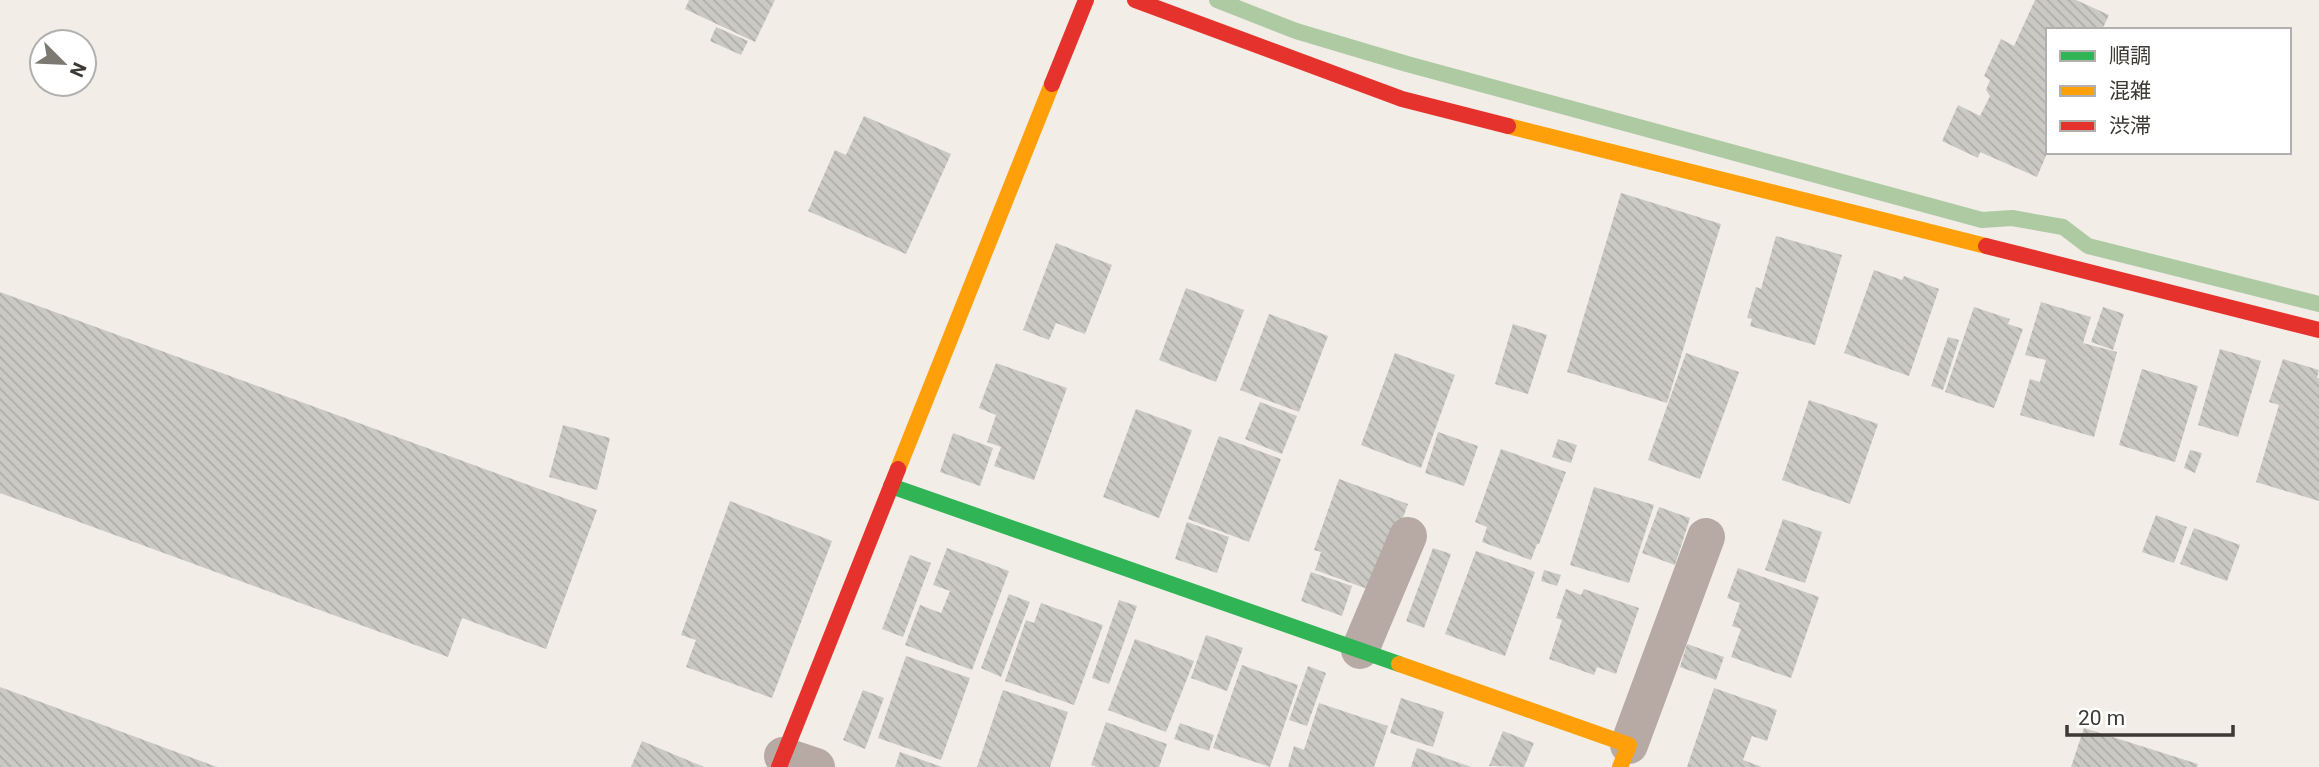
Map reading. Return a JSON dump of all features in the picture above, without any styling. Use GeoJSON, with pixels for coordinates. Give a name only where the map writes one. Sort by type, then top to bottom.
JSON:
{"type":"FeatureCollection","features":[{"type":"Feature","properties":{"kind":"street"},"geometry":{"type":"LineString","coordinates":[[793,763],[891,486],[1086,0]]}},
{"type":"Feature","properties":{"kind":"street"},"geometry":{"type":"LineString","coordinates":[[1135,0],[1402,99],[2319,330]]}},
{"type":"Feature","properties":{"kind":"street"},"geometry":{"type":"LineString","coordinates":[[891,486],[1360,650],[1625,756],[1706,537]]}},
{"type":"Feature","properties":{"kind":"street"},"geometry":{"type":"LineString","coordinates":[[1360,650],[1408,536]]}},
{"type":"Feature","properties":{"kind":"building"},"geometry":{"type":"Polygon","coordinates":[[[689,0],[775,0],[755,42],[685,9],[689,0]]]}},
{"type":"Feature","properties":{"kind":"building"},"geometry":{"type":"Polygon","coordinates":[[[2035,0],[2076,0],[2109,15],[2103,28],[2046,28],[2047,154],[2037,177],[1980,152],[1978,158],[1942,141],[1958,105],[1980,116],[1990,96],[1986,90],[1990,80],[1984,76],[2001,39],[2014,46],[2035,0]]]}},
{"type":"Feature","properties":{"kind":"building"},"geometry":{"type":"Polygon","coordinates":[[[716,27],[748,41],[741,55],[710,41],[716,27]]]}},
{"type":"Feature","properties":{"kind":"building"},"geometry":{"type":"Polygon","coordinates":[[[864,116],[951,154],[906,254],[808,211],[835,150],[846,155],[864,116]]]}},
{"type":"Feature","properties":{"kind":"building"},"geometry":{"type":"Polygon","coordinates":[[[1621,193],[1721,224],[1667,403],[1567,372],[1621,193]]]}},
{"type":"Feature","properties":{"kind":"building"},"geometry":{"type":"Polygon","coordinates":[[[1776,236],[1842,255],[1815,345],[1750,326],[1752,319],[1747,318],[1756,287],[1761,289],[1776,236]]]}},
{"type":"Feature","properties":{"kind":"building"},"geometry":{"type":"Polygon","coordinates":[[[1056,243],[1112,265],[1085,334],[1056,323],[1049,340],[1023,330],[1056,243]]]}},
{"type":"Feature","properties":{"kind":"building"},"geometry":{"type":"Polygon","coordinates":[[[1874,270],[1902,280],[1904,276],[1939,289],[1909,376],[1844,353],[1874,270]]]}},
{"type":"Feature","properties":{"kind":"building"},"geometry":{"type":"Polygon","coordinates":[[[1186,288],[1244,310],[1216,382],[1159,360],[1186,288]]]}},
{"type":"Feature","properties":{"kind":"building"},"geometry":{"type":"Polygon","coordinates":[[[0,292],[597,510],[546,649],[462,618],[448,657],[0,493],[0,292]]]}},
{"type":"Feature","properties":{"kind":"building"},"geometry":{"type":"Polygon","coordinates":[[[2041,302],[2091,317],[2083,343],[2117,352],[2094,437],[2020,415],[2030,379],[2040,382],[2046,360],[2025,355],[2041,302]]]}},
{"type":"Feature","properties":{"kind":"building"},"geometry":{"type":"Polygon","coordinates":[[[1974,307],[2010,319],[2008,324],[2023,329],[1994,408],[1945,392],[1974,307]]]}},
{"type":"Feature","properties":{"kind":"building"},"geometry":{"type":"Polygon","coordinates":[[[2103,307],[2124,314],[2113,350],[2091,342],[2103,307]]]}},
{"type":"Feature","properties":{"kind":"building"},"geometry":{"type":"Polygon","coordinates":[[[1269,314],[1328,336],[1299,412],[1240,390],[1269,314]]]}},
{"type":"Feature","properties":{"kind":"building"},"geometry":{"type":"Polygon","coordinates":[[[1513,324],[1547,335],[1528,394],[1495,384],[1513,324]]]}},
{"type":"Feature","properties":{"kind":"building"},"geometry":{"type":"Polygon","coordinates":[[[1948,337],[1959,340],[1943,390],[1931,386],[1948,337]]]}},
{"type":"Feature","properties":{"kind":"building"},"geometry":{"type":"Polygon","coordinates":[[[2220,349],[2261,361],[2238,437],[2198,425],[2220,349]]]}},
{"type":"Feature","properties":{"kind":"building"},"geometry":{"type":"Polygon","coordinates":[[[1395,353],[1455,375],[1421,468],[1361,445],[1395,353]]]}},
{"type":"Feature","properties":{"kind":"building"},"geometry":{"type":"Polygon","coordinates":[[[1686,353],[1739,372],[1700,479],[1648,460],[1686,353]]]}},
{"type":"Feature","properties":{"kind":"building"},"geometry":{"type":"Polygon","coordinates":[[[2283,359],[2319,370],[2319,501],[2256,482],[2279,405],[2269,402],[2283,359]]]}},
{"type":"Feature","properties":{"kind":"building"},"geometry":{"type":"Polygon","coordinates":[[[996,363],[1067,388],[1034,480],[994,466],[1001,447],[987,442],[996,415],[979,408],[996,363]]]}},
{"type":"Feature","properties":{"kind":"building"},"geometry":{"type":"Polygon","coordinates":[[[2142,369],[2198,386],[2175,462],[2119,445],[2142,369]]]}},
{"type":"Feature","properties":{"kind":"building"},"geometry":{"type":"Polygon","coordinates":[[[1809,400],[1878,424],[1850,504],[1782,480],[1809,400]]]}},
{"type":"Feature","properties":{"kind":"building"},"geometry":{"type":"Polygon","coordinates":[[[1260,402],[1297,416],[1282,454],[1245,439],[1260,402]]]}},
{"type":"Feature","properties":{"kind":"building"},"geometry":{"type":"Polygon","coordinates":[[[1136,409],[1192,430],[1159,518],[1103,497],[1136,409]]]}},
{"type":"Feature","properties":{"kind":"building"},"geometry":{"type":"Polygon","coordinates":[[[563,425],[610,438],[597,490],[549,477],[563,425]]]}},
{"type":"Feature","properties":{"kind":"building"},"geometry":{"type":"Polygon","coordinates":[[[1438,432],[1478,446],[1464,486],[1425,473],[1438,432]]]}},
{"type":"Feature","properties":{"kind":"building"},"geometry":{"type":"Polygon","coordinates":[[[953,433],[993,448],[980,486],[940,472],[953,433]]]}},
{"type":"Feature","properties":{"kind":"building"},"geometry":{"type":"Polygon","coordinates":[[[1219,436],[1281,459],[1249,542],[1188,519],[1219,436]]]}},
{"type":"Feature","properties":{"kind":"building"},"geometry":{"type":"Polygon","coordinates":[[[1558,439],[1577,445],[1571,463],[1552,457],[1558,439]]]}},
{"type":"Feature","properties":{"kind":"building"},"geometry":{"type":"Polygon","coordinates":[[[1501,449],[1566,472],[1531,560],[1482,542],[1487,527],[1475,522],[1501,449]]]}},
{"type":"Feature","properties":{"kind":"building"},"geometry":{"type":"Polygon","coordinates":[[[2190,450],[2202,453],[2195,473],[2184,468],[2190,450]]]}},
{"type":"Feature","properties":{"kind":"building"},"geometry":{"type":"Polygon","coordinates":[[[1339,479],[1408,504],[1376,592],[1315,570],[1321,552],[1314,550],[1339,479]]]}},
{"type":"Feature","properties":{"kind":"building"},"geometry":{"type":"Polygon","coordinates":[[[1594,487],[1654,505],[1629,583],[1570,565],[1594,487]]]}},
{"type":"Feature","properties":{"kind":"building"},"geometry":{"type":"Polygon","coordinates":[[[730,501],[832,541],[772,698],[686,667],[696,640],[681,635],[730,501]]]}},
{"type":"Feature","properties":{"kind":"building"},"geometry":{"type":"Polygon","coordinates":[[[1659,507],[1690,518],[1675,565],[1642,553],[1659,507]]]}},
{"type":"Feature","properties":{"kind":"building"},"geometry":{"type":"Polygon","coordinates":[[[2156,515],[2187,527],[2174,563],[2142,552],[2156,515]]]}},
{"type":"Feature","properties":{"kind":"building"},"geometry":{"type":"Polygon","coordinates":[[[1783,519],[1822,532],[1805,583],[1765,570],[1783,519]]]}},
{"type":"Feature","properties":{"kind":"building"},"geometry":{"type":"Polygon","coordinates":[[[1187,522],[1229,537],[1217,573],[1175,559],[1187,522]]]}},
{"type":"Feature","properties":{"kind":"building"},"geometry":{"type":"Polygon","coordinates":[[[2194,528],[2240,545],[2227,581],[2180,564],[2194,528]]]}},
{"type":"Feature","properties":{"kind":"building"},"geometry":{"type":"Polygon","coordinates":[[[947,548],[1009,571],[972,670],[905,645],[920,605],[941,613],[950,591],[933,585],[947,548]]]}},
{"type":"Feature","properties":{"kind":"building"},"geometry":{"type":"Polygon","coordinates":[[[1433,548],[1451,554],[1424,628],[1406,621],[1433,548]]]}},
{"type":"Feature","properties":{"kind":"building"},"geometry":{"type":"Polygon","coordinates":[[[1476,551],[1535,572],[1505,656],[1445,634],[1476,551]]]}},
{"type":"Feature","properties":{"kind":"building"},"geometry":{"type":"Polygon","coordinates":[[[910,555],[931,563],[903,637],[882,629],[910,555]]]}},
{"type":"Feature","properties":{"kind":"building"},"geometry":{"type":"Polygon","coordinates":[[[1738,568],[1819,597],[1791,678],[1731,657],[1741,629],[1732,626],[1740,603],[1727,598],[1738,568]]]}},
{"type":"Feature","properties":{"kind":"building"},"geometry":{"type":"Polygon","coordinates":[[[1544,570],[1561,575],[1557,586],[1541,581],[1544,570]]]}},
{"type":"Feature","properties":{"kind":"building"},"geometry":{"type":"Polygon","coordinates":[[[1311,572],[1352,586],[1342,616],[1301,601],[1311,572]]]}},
{"type":"Feature","properties":{"kind":"building"},"geometry":{"type":"Polygon","coordinates":[[[1566,589],[1581,595],[1584,589],[1639,608],[1616,674],[1597,667],[1594,675],[1549,659],[1562,620],[1556,618],[1566,589]]]}},
{"type":"Feature","properties":{"kind":"building"},"geometry":{"type":"Polygon","coordinates":[[[1009,594],[1030,602],[1001,677],[981,668],[1009,594]]]}},
{"type":"Feature","properties":{"kind":"building"},"geometry":{"type":"Polygon","coordinates":[[[1119,600],[1137,606],[1109,684],[1092,678],[1119,600]]]}},
{"type":"Feature","properties":{"kind":"building"},"geometry":{"type":"Polygon","coordinates":[[[1041,603],[1103,625],[1074,705],[1005,681],[1026,620],[1034,623],[1041,603]]]}},
{"type":"Feature","properties":{"kind":"building"},"geometry":{"type":"Polygon","coordinates":[[[1206,635],[1243,648],[1227,691],[1191,678],[1206,635]]]}},
{"type":"Feature","properties":{"kind":"building"},"geometry":{"type":"Polygon","coordinates":[[[1135,639],[1194,661],[1166,732],[1108,710],[1135,639]]]}},
{"type":"Feature","properties":{"kind":"building"},"geometry":{"type":"Polygon","coordinates":[[[1687,644],[1724,657],[1716,680],[1680,667],[1687,644]]]}},
{"type":"Feature","properties":{"kind":"building"},"geometry":{"type":"Polygon","coordinates":[[[906,656],[970,678],[941,760],[878,738],[906,656]]]}},
{"type":"Feature","properties":{"kind":"building"},"geometry":{"type":"Polygon","coordinates":[[[1242,665],[1298,685],[1270,767],[1213,748],[1242,665]]]}},
{"type":"Feature","properties":{"kind":"building"},"geometry":{"type":"Polygon","coordinates":[[[1308,666],[1326,673],[1307,726],[1289,720],[1308,666]]]}},
{"type":"Feature","properties":{"kind":"building"},"geometry":{"type":"Polygon","coordinates":[[[0,687],[217,767],[0,767],[0,687]]]}},
{"type":"Feature","properties":{"kind":"building"},"geometry":{"type":"Polygon","coordinates":[[[1714,688],[1777,710],[1767,741],[1752,736],[1743,760],[1762,767],[1687,767],[1714,688]]]}},
{"type":"Feature","properties":{"kind":"building"},"geometry":{"type":"Polygon","coordinates":[[[863,690],[884,698],[865,749],[843,740],[863,690]]]}},
{"type":"Feature","properties":{"kind":"building"},"geometry":{"type":"Polygon","coordinates":[[[1003,690],[1068,712],[1050,767],[977,767],[1003,690]]]}},
{"type":"Feature","properties":{"kind":"building"},"geometry":{"type":"Polygon","coordinates":[[[1401,698],[1444,712],[1433,747],[1390,733],[1401,698]]]}},
{"type":"Feature","properties":{"kind":"building"},"geometry":{"type":"Polygon","coordinates":[[[1319,703],[1388,726],[1374,767],[1288,767],[1294,746],[1304,750],[1319,703]]]}},
{"type":"Feature","properties":{"kind":"building"},"geometry":{"type":"Polygon","coordinates":[[[1106,722],[1167,744],[1159,767],[1091,765],[1106,722]]]}},
{"type":"Feature","properties":{"kind":"building"},"geometry":{"type":"Polygon","coordinates":[[[1180,723],[1214,735],[1209,751],[1174,739],[1180,723]]]}},
{"type":"Feature","properties":{"kind":"building"},"geometry":{"type":"Polygon","coordinates":[[[2084,728],[2198,764],[2197,767],[2071,767],[2084,728]]]}},
{"type":"Feature","properties":{"kind":"building"},"geometry":{"type":"Polygon","coordinates":[[[1503,731],[1534,743],[1524,767],[1489,766],[1503,731]]]}},
{"type":"Feature","properties":{"kind":"building"},"geometry":{"type":"Polygon","coordinates":[[[642,741],[704,767],[631,767],[642,741]]]}},
{"type":"Feature","properties":{"kind":"building"},"geometry":{"type":"Polygon","coordinates":[[[1417,748],[1471,767],[1411,767],[1417,748]]]}},
{"type":"Feature","properties":{"kind":"building"},"geometry":{"type":"Polygon","coordinates":[[[900,752],[942,767],[895,767],[900,752]]]}},
{"type":"Feature","properties":{"kind":"waterway"},"geometry":{"type":"LineString","coordinates":[[1217,0],[1296,31],[1407,64],[1982,220],[2012,218],[2063,227],[2088,246],[2319,304]]}},
{"type":"Feature","properties":{"kind":"traffic: fast"},"geometry":{"type":"LineString","coordinates":[[891,486],[1399,664]]}},
{"type":"Feature","properties":{"kind":"traffic: slow"},"geometry":{"type":"LineString","coordinates":[[898,469],[1052,84]]}},
{"type":"Feature","properties":{"kind":"traffic: slow"},"geometry":{"type":"LineString","coordinates":[[1508,126],[1986,246]]}},
{"type":"Feature","properties":{"kind":"traffic: slow"},"geometry":{"type":"LineString","coordinates":[[1399,664],[1629,745],[1620,767]]}},
{"type":"Feature","properties":{"kind":"traffic: jam"},"geometry":{"type":"LineString","coordinates":[[1052,84],[1086,0]]}},
{"type":"Feature","properties":{"kind":"traffic: jam"},"geometry":{"type":"LineString","coordinates":[[1135,0],[1402,99],[1508,126]]}},
{"type":"Feature","properties":{"kind":"traffic: jam"},"geometry":{"type":"LineString","coordinates":[[1986,246],[2319,330]]}},
{"type":"Feature","properties":{"kind":"traffic: jam"},"geometry":{"type":"LineString","coordinates":[[779,767],[898,469]]}}]}
